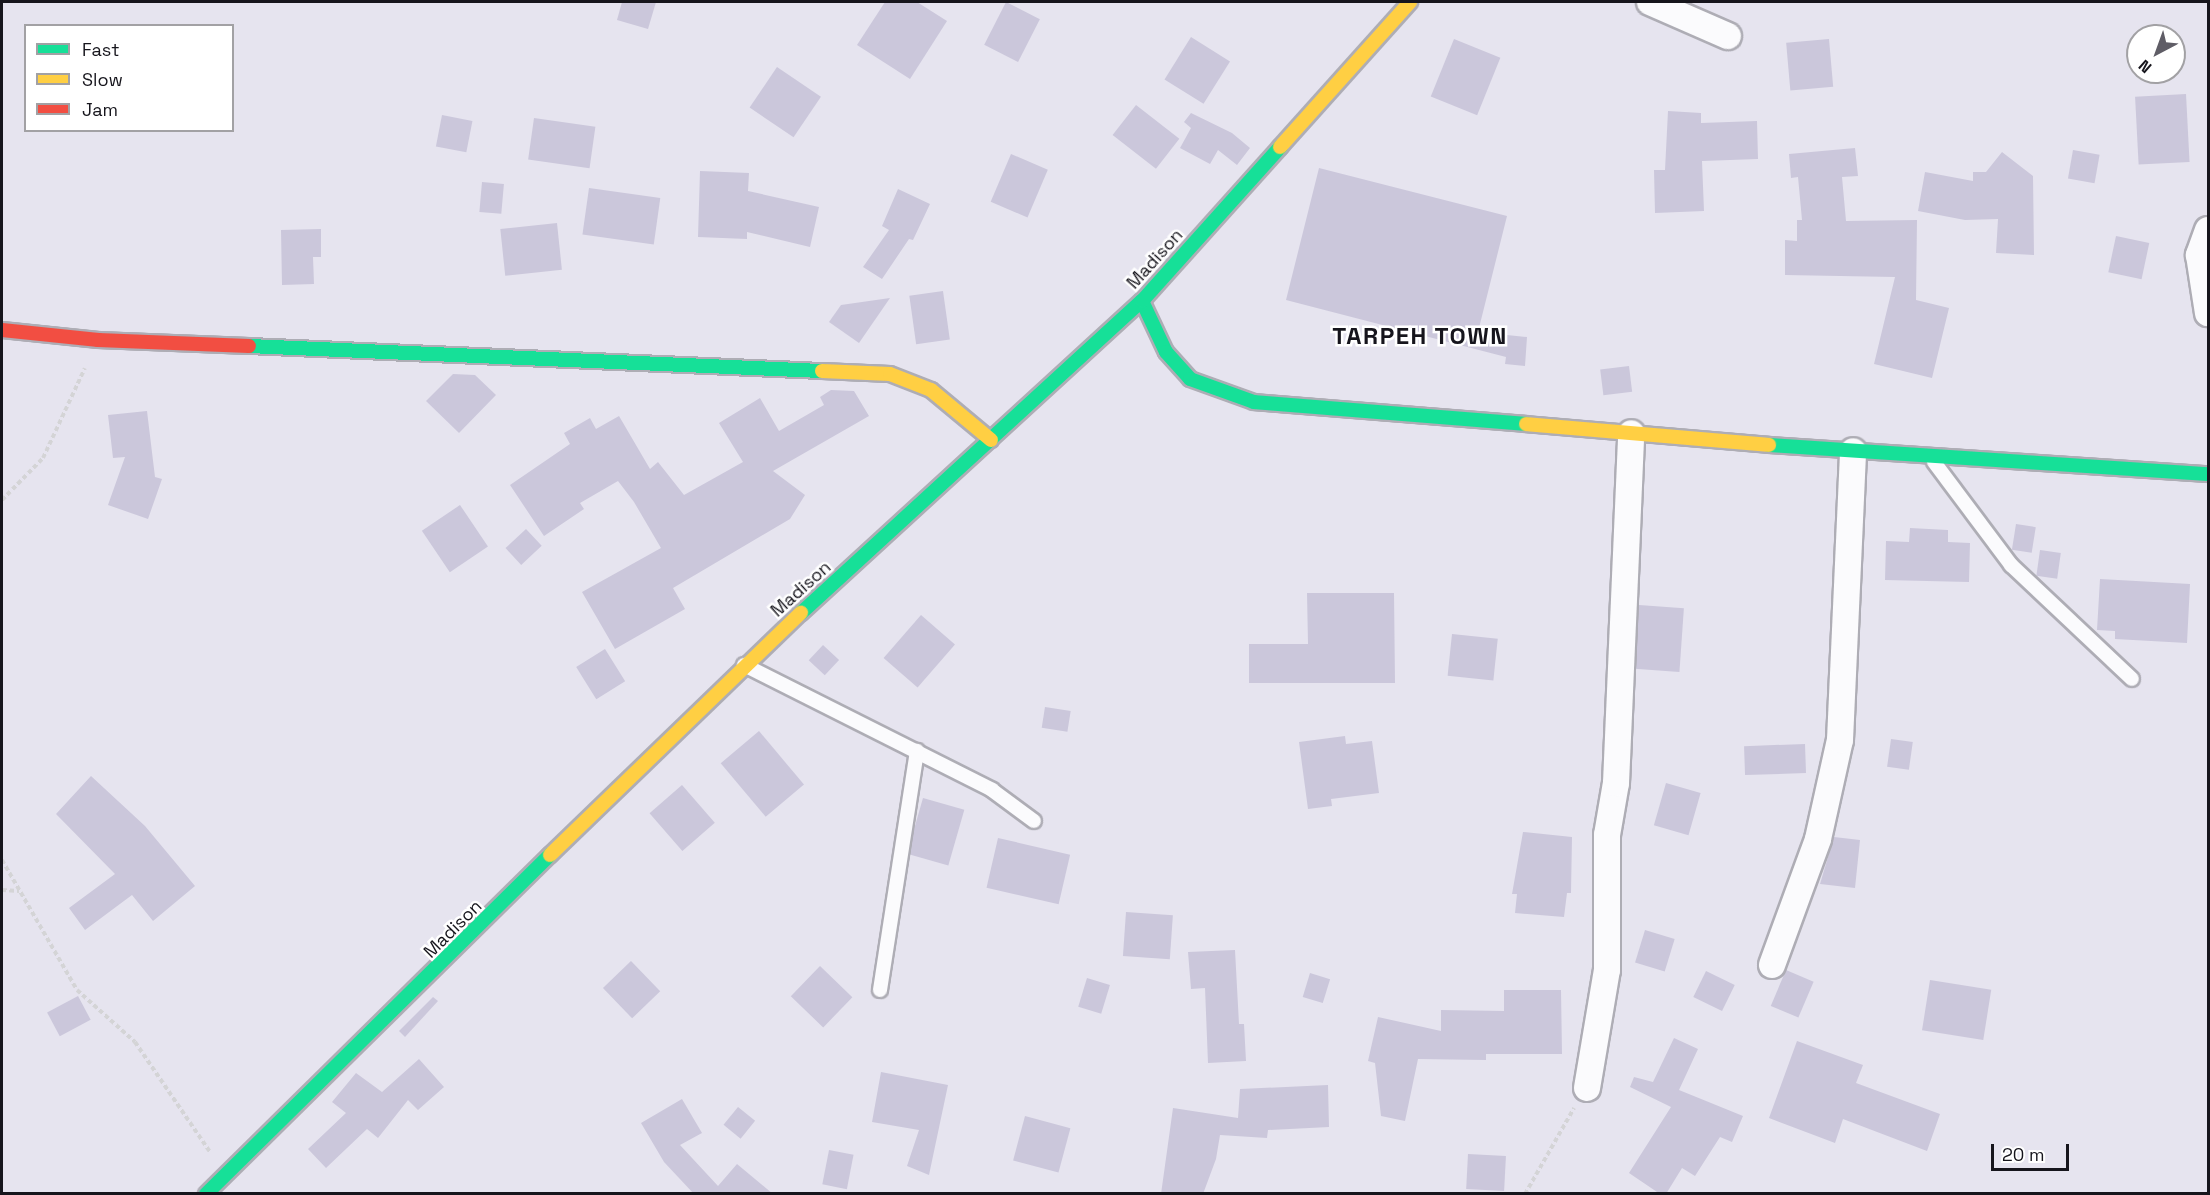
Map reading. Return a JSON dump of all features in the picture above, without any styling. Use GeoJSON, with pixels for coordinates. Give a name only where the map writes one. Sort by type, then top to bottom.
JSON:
{"type":"FeatureCollection","features":[{"type":"Feature","properties":{"kind":"street","name":"Madison"},"geometry":{"type":"LineString","coordinates":[[206,1194],[744,665],[1142,301],[1410,2]]}},
{"type":"Feature","properties":{"kind":"street"},"geometry":{"type":"LineString","coordinates":[[1650,2],[1728,36]]}},
{"type":"Feature","properties":{"kind":"street"},"geometry":{"type":"LineString","coordinates":[[2208,230],[2199,255],[2208,313]]}},
{"type":"Feature","properties":{"kind":"street"},"geometry":{"type":"LineString","coordinates":[[1142,301],[1166,352],[1190,379],[1254,402],[1594,427],[1631,433],[1931,458],[2208,474]]}},
{"type":"Feature","properties":{"kind":"street"},"geometry":{"type":"LineString","coordinates":[[2,330],[98,340],[890,374],[931,390],[991,440]]}},
{"type":"Feature","properties":{"kind":"street"},"geometry":{"type":"LineString","coordinates":[[1587,1088],[1606,970],[1607,835],[1616,783],[1631,433]]}},
{"type":"Feature","properties":{"kind":"street"},"geometry":{"type":"LineString","coordinates":[[1772,964],[1818,839],[1840,740],[1853,451]]}},
{"type":"Feature","properties":{"kind":"lane"},"geometry":{"type":"LineString","coordinates":[[1931,458],[2011,565],[2132,679]]}},
{"type":"Feature","properties":{"kind":"lane"},"geometry":{"type":"LineString","coordinates":[[744,665],[992,790],[1034,821]]}},
{"type":"Feature","properties":{"kind":"lane"},"geometry":{"type":"LineString","coordinates":[[880,990],[917,751]]}},
{"type":"Feature","properties":{"kind":"path"},"geometry":{"type":"LineString","coordinates":[[2,500],[44,458],[98,340]]}},
{"type":"Feature","properties":{"kind":"path"},"geometry":{"type":"LineString","coordinates":[[2,860],[77,990],[135,1042],[225,1175]]}},
{"type":"Feature","properties":{"kind":"path"},"geometry":{"type":"LineString","coordinates":[[2,890],[20,891]]}},
{"type":"Feature","properties":{"kind":"path"},"geometry":{"type":"LineString","coordinates":[[1525,1194],[1587,1088]]}},
{"type":"Feature","properties":{"kind":"building"},"geometry":{"type":"Polygon","coordinates":[[[622,2],[656,2],[648,29],[617,20],[622,2]]]}},
{"type":"Feature","properties":{"kind":"building"},"geometry":{"type":"Polygon","coordinates":[[[885,2],[917,2],[947,21],[910,79],[857,45],[885,2]]]}},
{"type":"Feature","properties":{"kind":"building"},"geometry":{"type":"Polygon","coordinates":[[[1006,2],[1040,19],[1018,62],[984,45],[1006,2]]]}},
{"type":"Feature","properties":{"kind":"building"},"geometry":{"type":"Polygon","coordinates":[[[1191,37],[1230,61],[1204,104],[1165,79],[1191,37]]]}},
{"type":"Feature","properties":{"kind":"building"},"geometry":{"type":"Polygon","coordinates":[[[1454,39],[1500,58],[1477,115],[1431,96],[1454,39]]]}},
{"type":"Feature","properties":{"kind":"building"},"geometry":{"type":"Polygon","coordinates":[[[1829,39],[1833,87],[1790,91],[1786,43],[1829,39]]]}},
{"type":"Feature","properties":{"kind":"building"},"geometry":{"type":"Polygon","coordinates":[[[777,67],[821,97],[794,137],[750,108],[777,67]]]}},
{"type":"Feature","properties":{"kind":"building"},"geometry":{"type":"Polygon","coordinates":[[[2186,94],[2190,162],[2139,165],[2135,97],[2186,94]]]}},
{"type":"Feature","properties":{"kind":"building"},"geometry":{"type":"Polygon","coordinates":[[[1136,105],[1179,139],[1156,169],[1113,135],[1136,105]]]}},
{"type":"Feature","properties":{"kind":"building"},"geometry":{"type":"Polygon","coordinates":[[[1668,111],[1701,113],[1701,123],[1757,121],[1758,159],[1702,161],[1704,211],[1655,213],[1654,170],[1665,170],[1668,111]]]}},
{"type":"Feature","properties":{"kind":"building"},"geometry":{"type":"Polygon","coordinates":[[[1191,113],[1232,133],[1250,148],[1237,165],[1218,150],[1210,164],[1180,148],[1191,128],[1184,122],[1191,113]]]}},
{"type":"Feature","properties":{"kind":"building"},"geometry":{"type":"Polygon","coordinates":[[[442,115],[472,121],[466,152],[436,146],[442,115]]]}},
{"type":"Feature","properties":{"kind":"building"},"geometry":{"type":"Polygon","coordinates":[[[534,118],[595,127],[590,168],[528,160],[534,118]]]}},
{"type":"Feature","properties":{"kind":"building"},"geometry":{"type":"Polygon","coordinates":[[[1855,148],[1858,176],[1842,177],[1846,221],[1917,220],[1916,300],[1949,308],[1932,378],[1874,364],[1895,277],[1785,275],[1785,240],[1797,241],[1797,220],[1802,220],[1798,177],[1791,178],[1789,154],[1855,148]]]}},
{"type":"Feature","properties":{"kind":"building"},"geometry":{"type":"Polygon","coordinates":[[[2073,150],[2100,155],[2095,183],[2068,179],[2073,150]]]}},
{"type":"Feature","properties":{"kind":"building"},"geometry":{"type":"Polygon","coordinates":[[[2002,152],[2033,176],[2034,255],[1996,253],[1998,219],[1965,220],[1918,211],[1925,172],[1973,181],[1973,172],[1986,172],[2002,152]]]}},
{"type":"Feature","properties":{"kind":"building"},"geometry":{"type":"Polygon","coordinates":[[[1011,154],[1048,170],[1028,217],[991,202],[1011,154]]]}},
{"type":"Feature","properties":{"kind":"building"},"geometry":{"type":"Polygon","coordinates":[[[1319,168],[1507,216],[1478,332],[1527,337],[1525,366],[1505,364],[1506,357],[1286,300],[1319,168]]]}},
{"type":"Feature","properties":{"kind":"building"},"geometry":{"type":"Polygon","coordinates":[[[700,171],[749,173],[748,191],[819,207],[810,247],[747,232],[747,239],[698,237],[700,171]]]}},
{"type":"Feature","properties":{"kind":"building"},"geometry":{"type":"Polygon","coordinates":[[[482,182],[504,184],[501,214],[479,212],[482,182]]]}},
{"type":"Feature","properties":{"kind":"building"},"geometry":{"type":"Polygon","coordinates":[[[589,188],[660,198],[654,245],[582,235],[589,188]]]}},
{"type":"Feature","properties":{"kind":"building"},"geometry":{"type":"Polygon","coordinates":[[[898,189],[930,204],[913,240],[909,239],[882,279],[863,267],[889,230],[882,226],[898,189]]]}},
{"type":"Feature","properties":{"kind":"building"},"geometry":{"type":"Polygon","coordinates":[[[557,223],[562,270],[505,276],[500,229],[557,223]]]}},
{"type":"Feature","properties":{"kind":"building"},"geometry":{"type":"Polygon","coordinates":[[[321,229],[321,257],[313,257],[314,284],[282,285],[281,230],[321,229]]]}},
{"type":"Feature","properties":{"kind":"building"},"geometry":{"type":"Polygon","coordinates":[[[2116,236],[2149,243],[2142,279],[2108,272],[2116,236]]]}},
{"type":"Feature","properties":{"kind":"building"},"geometry":{"type":"Polygon","coordinates":[[[943,291],[950,340],[916,344],[909,296],[943,291]]]}},
{"type":"Feature","properties":{"kind":"building"},"geometry":{"type":"Polygon","coordinates":[[[890,298],[859,343],[829,322],[841,305],[890,298]]]}},
{"type":"Feature","properties":{"kind":"building"},"geometry":{"type":"Polygon","coordinates":[[[1629,366],[1632,392],[1603,395],[1600,370],[1629,366]]]}},
{"type":"Feature","properties":{"kind":"building"},"geometry":{"type":"Polygon","coordinates":[[[453,374],[475,375],[496,395],[459,433],[426,401],[453,374]]]}},
{"type":"Feature","properties":{"kind":"building"},"geometry":{"type":"Polygon","coordinates":[[[831,390],[854,391],[869,416],[773,471],[805,495],[790,519],[673,588],[685,609],[615,649],[582,592],[661,548],[634,502],[618,481],[580,503],[584,509],[544,536],[510,485],[570,444],[564,433],[590,418],[596,429],[619,416],[650,469],[658,462],[684,495],[743,462],[719,423],[760,398],[779,431],[824,405],[820,397],[831,390]]]}},
{"type":"Feature","properties":{"kind":"building"},"geometry":{"type":"Polygon","coordinates":[[[147,411],[155,477],[162,479],[148,519],[108,505],[125,457],[113,458],[108,415],[147,411]]]}},
{"type":"Feature","properties":{"kind":"building"},"geometry":{"type":"Polygon","coordinates":[[[460,505],[488,546],[450,572],[422,531],[460,505]]]}},
{"type":"Feature","properties":{"kind":"building"},"geometry":{"type":"Polygon","coordinates":[[[2016,524],[2036,527],[2032,553],[2012,550],[2016,524]]]}},
{"type":"Feature","properties":{"kind":"building"},"geometry":{"type":"Polygon","coordinates":[[[1910,528],[1948,530],[1948,542],[1970,543],[1969,582],[1885,580],[1886,541],[1909,542],[1910,528]]]}},
{"type":"Feature","properties":{"kind":"building"},"geometry":{"type":"Polygon","coordinates":[[[526,529],[542,546],[521,565],[506,548],[526,529]]]}},
{"type":"Feature","properties":{"kind":"building"},"geometry":{"type":"Polygon","coordinates":[[[2040,550],[2061,553],[2057,579],[2036,576],[2040,550]]]}},
{"type":"Feature","properties":{"kind":"building"},"geometry":{"type":"Polygon","coordinates":[[[2100,579],[2190,584],[2187,643],[2115,639],[2115,631],[2097,630],[2100,579]]]}},
{"type":"Feature","properties":{"kind":"building"},"geometry":{"type":"Polygon","coordinates":[[[1307,593],[1394,593],[1395,683],[1249,683],[1249,644],[1308,644],[1307,593]]]}},
{"type":"Feature","properties":{"kind":"building"},"geometry":{"type":"Polygon","coordinates":[[[1639,605],[1684,608],[1679,672],[1635,669],[1639,605]]]}},
{"type":"Feature","properties":{"kind":"building"},"geometry":{"type":"Polygon","coordinates":[[[921,615],[955,645],[918,688],[884,658],[921,615]]]}},
{"type":"Feature","properties":{"kind":"building"},"geometry":{"type":"Polygon","coordinates":[[[1452,634],[1498,639],[1493,681],[1448,676],[1452,634]]]}},
{"type":"Feature","properties":{"kind":"building"},"geometry":{"type":"Polygon","coordinates":[[[823,645],[839,660],[825,675],[809,660],[823,645]]]}},
{"type":"Feature","properties":{"kind":"building"},"geometry":{"type":"Polygon","coordinates":[[[605,649],[625,681],[596,699],[576,667],[605,649]]]}},
{"type":"Feature","properties":{"kind":"building"},"geometry":{"type":"Polygon","coordinates":[[[1045,707],[1071,711],[1067,732],[1042,728],[1045,707]]]}},
{"type":"Feature","properties":{"kind":"building"},"geometry":{"type":"Polygon","coordinates":[[[759,731],[804,785],[766,817],[721,763],[759,731]]]}},
{"type":"Feature","properties":{"kind":"building"},"geometry":{"type":"Polygon","coordinates":[[[1345,736],[1346,744],[1372,741],[1379,793],[1331,799],[1332,806],[1308,809],[1299,742],[1345,736]]]}},
{"type":"Feature","properties":{"kind":"building"},"geometry":{"type":"Polygon","coordinates":[[[1891,739],[1913,742],[1909,770],[1887,767],[1891,739]]]}},
{"type":"Feature","properties":{"kind":"building"},"geometry":{"type":"Polygon","coordinates":[[[1805,744],[1806,773],[1745,775],[1744,746],[1805,744]]]}},
{"type":"Feature","properties":{"kind":"building"},"geometry":{"type":"Polygon","coordinates":[[[91,776],[145,826],[195,886],[153,921],[132,895],[85,930],[69,908],[115,874],[56,814],[91,776]]]}},
{"type":"Feature","properties":{"kind":"building"},"geometry":{"type":"Polygon","coordinates":[[[1666,783],[1701,793],[1688,835],[1654,825],[1666,783]]]}},
{"type":"Feature","properties":{"kind":"building"},"geometry":{"type":"Polygon","coordinates":[[[682,785],[715,823],[682,851],[650,813],[682,785]]]}},
{"type":"Feature","properties":{"kind":"building"},"geometry":{"type":"Polygon","coordinates":[[[923,798],[964,810],[948,866],[907,854],[923,798]]]}},
{"type":"Feature","properties":{"kind":"building"},"geometry":{"type":"Polygon","coordinates":[[[1523,832],[1572,837],[1571,893],[1567,893],[1564,917],[1515,913],[1517,894],[1512,894],[1523,832]]]}},
{"type":"Feature","properties":{"kind":"building"},"geometry":{"type":"Polygon","coordinates":[[[1834,837],[1860,840],[1855,888],[1820,884],[1834,837]]]}},
{"type":"Feature","properties":{"kind":"building"},"geometry":{"type":"Polygon","coordinates":[[[998,838],[1070,855],[1059,904],[987,888],[998,838]]]}},
{"type":"Feature","properties":{"kind":"building"},"geometry":{"type":"Polygon","coordinates":[[[1126,912],[1173,915],[1170,959],[1123,956],[1126,912]]]}},
{"type":"Feature","properties":{"kind":"building"},"geometry":{"type":"Polygon","coordinates":[[[1645,930],[1675,939],[1665,972],[1635,963],[1645,930]]]}},
{"type":"Feature","properties":{"kind":"building"},"geometry":{"type":"Polygon","coordinates":[[[1235,950],[1239,1024],[1244,1024],[1246,1061],[1208,1063],[1205,988],[1191,989],[1188,952],[1235,950]]]}},
{"type":"Feature","properties":{"kind":"building"},"geometry":{"type":"Polygon","coordinates":[[[631,961],[660,991],[632,1018],[603,988],[631,961]]]}},
{"type":"Feature","properties":{"kind":"building"},"geometry":{"type":"Polygon","coordinates":[[[820,966],[852,997],[823,1027],[791,996],[820,966]]]}},
{"type":"Feature","properties":{"kind":"building"},"geometry":{"type":"Polygon","coordinates":[[[1786,970],[1814,982],[1798,1018],[1771,1006],[1786,970]]]}},
{"type":"Feature","properties":{"kind":"building"},"geometry":{"type":"Polygon","coordinates":[[[1706,971],[1735,985],[1722,1011],[1693,997],[1706,971]]]}},
{"type":"Feature","properties":{"kind":"building"},"geometry":{"type":"Polygon","coordinates":[[[1310,973],[1330,979],[1323,1003],[1303,997],[1310,973]]]}},
{"type":"Feature","properties":{"kind":"building"},"geometry":{"type":"Polygon","coordinates":[[[1087,978],[1110,985],[1101,1014],[1078,1007],[1087,978]]]}},
{"type":"Feature","properties":{"kind":"building"},"geometry":{"type":"Polygon","coordinates":[[[1930,980],[1991,990],[1983,1040],[1922,1030],[1930,980]]]}},
{"type":"Feature","properties":{"kind":"building"},"geometry":{"type":"Polygon","coordinates":[[[1504,990],[1561,990],[1562,1054],[1486,1054],[1486,1060],[1418,1059],[1405,1121],[1381,1116],[1375,1063],[1368,1061],[1378,1017],[1441,1031],[1441,1010],[1504,1011],[1504,990]]]}},
{"type":"Feature","properties":{"kind":"building"},"geometry":{"type":"Polygon","coordinates":[[[78,996],[91,1020],[60,1036],[47,1012],[78,996]]]}},
{"type":"Feature","properties":{"kind":"building"},"geometry":{"type":"Polygon","coordinates":[[[433,997],[438,1001],[405,1037],[399,1031],[433,997]]]}},
{"type":"Feature","properties":{"kind":"building"},"geometry":{"type":"Polygon","coordinates":[[[1674,1038],[1698,1049],[1679,1090],[1743,1116],[1732,1142],[1720,1137],[1695,1176],[1682,1168],[1666,1194],[1660,1194],[1629,1173],[1671,1107],[1630,1087],[1634,1077],[1653,1082],[1674,1038]]]}},
{"type":"Feature","properties":{"kind":"building"},"geometry":{"type":"Polygon","coordinates":[[[1797,1041],[1863,1065],[1856,1083],[1940,1114],[1927,1151],[1843,1119],[1835,1143],[1769,1118],[1797,1041]]]}},
{"type":"Feature","properties":{"kind":"building"},"geometry":{"type":"Polygon","coordinates":[[[419,1059],[444,1087],[418,1110],[408,1100],[378,1138],[367,1129],[326,1168],[308,1149],[346,1113],[332,1102],[356,1073],[382,1092],[419,1059]]]}},
{"type":"Feature","properties":{"kind":"building"},"geometry":{"type":"Polygon","coordinates":[[[881,1072],[948,1085],[929,1175],[907,1166],[919,1130],[872,1122],[881,1072]]]}},
{"type":"Feature","properties":{"kind":"building"},"geometry":{"type":"Polygon","coordinates":[[[1328,1085],[1329,1127],[1268,1130],[1267,1138],[1220,1135],[1216,1159],[1203,1194],[1161,1194],[1173,1108],[1238,1118],[1240,1089],[1328,1085]]]}},
{"type":"Feature","properties":{"kind":"building"},"geometry":{"type":"Polygon","coordinates":[[[682,1099],[702,1133],[680,1145],[718,1186],[737,1164],[773,1194],[694,1194],[664,1162],[641,1123],[682,1099]]]}},
{"type":"Feature","properties":{"kind":"building"},"geometry":{"type":"Polygon","coordinates":[[[738,1107],[755,1121],[741,1139],[724,1125],[738,1107]]]}},
{"type":"Feature","properties":{"kind":"building"},"geometry":{"type":"Polygon","coordinates":[[[1025,1116],[1070,1128],[1058,1173],[1013,1160],[1025,1116]]]}},
{"type":"Feature","properties":{"kind":"building"},"geometry":{"type":"Polygon","coordinates":[[[829,1150],[854,1155],[847,1189],[822,1184],[829,1150]]]}},
{"type":"Feature","properties":{"kind":"building"},"geometry":{"type":"Polygon","coordinates":[[[1468,1154],[1506,1156],[1504,1191],[1466,1189],[1468,1154]]]}},
{"type":"Feature","properties":{"kind":"traffic: fast"},"geometry":{"type":"LineString","coordinates":[[801,613],[1142,301],[1280,147]]}},
{"type":"Feature","properties":{"kind":"traffic: fast"},"geometry":{"type":"LineString","coordinates":[[1142,301],[1166,352],[1190,379],[1254,402],[1526,424]]}},
{"type":"Feature","properties":{"kind":"traffic: fast"},"geometry":{"type":"LineString","coordinates":[[249,346],[822,371]]}},
{"type":"Feature","properties":{"kind":"traffic: fast"},"geometry":{"type":"LineString","coordinates":[[1769,445],[2208,474]]}},
{"type":"Feature","properties":{"kind":"traffic: fast"},"geometry":{"type":"LineString","coordinates":[[206,1194],[550,855]]}},
{"type":"Feature","properties":{"kind":"traffic: slow"},"geometry":{"type":"LineString","coordinates":[[1280,147],[1410,2]]}},
{"type":"Feature","properties":{"kind":"traffic: slow"},"geometry":{"type":"LineString","coordinates":[[822,371],[890,374],[931,390],[991,440]]}},
{"type":"Feature","properties":{"kind":"traffic: slow"},"geometry":{"type":"LineString","coordinates":[[1526,424],[1769,445]]}},
{"type":"Feature","properties":{"kind":"traffic: slow"},"geometry":{"type":"LineString","coordinates":[[550,855],[801,613]]}},
{"type":"Feature","properties":{"kind":"traffic: jam"},"geometry":{"type":"LineString","coordinates":[[2,330],[98,340],[249,346]]}},
{"type":"Feature","properties":{"kind":"district","name":"TARPEH TOWN"},"geometry":{"type":"Point","coordinates":[1420,336]}}]}
